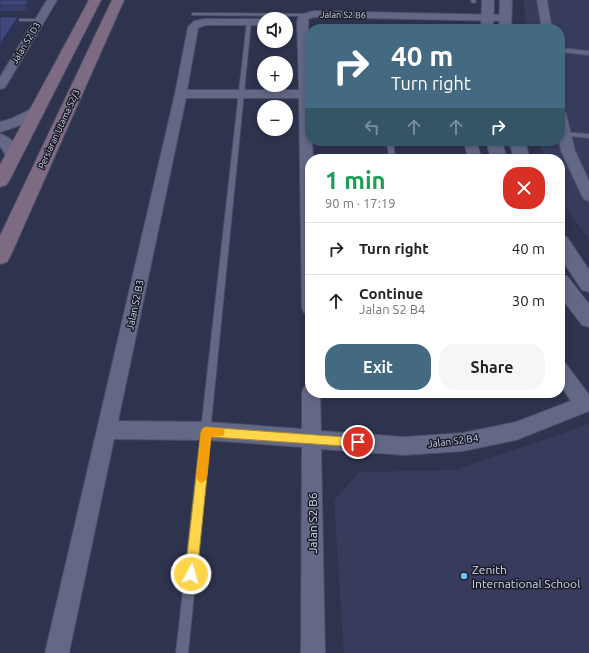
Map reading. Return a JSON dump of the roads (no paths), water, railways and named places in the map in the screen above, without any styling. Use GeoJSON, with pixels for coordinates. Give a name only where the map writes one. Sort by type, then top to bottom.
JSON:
{"type":"FeatureCollection","features":[{"type":"Feature","properties":{"kind":"main road"},"geometry":{"type":"LineString","coordinates":[[0,181],[95,0]]}},
{"type":"Feature","properties":{"kind":"main road","name":"Persiaran Utama S2/3"},"geometry":{"type":"LineString","coordinates":[[0,257],[118,0]]}},
{"type":"Feature","properties":{"kind":"street","name":"Jalan S2 D3"},"geometry":{"type":"LineString","coordinates":[[0,86],[52,0]]}},
{"type":"Feature","properties":{"kind":"street"},"geometry":{"type":"LineString","coordinates":[[488,0],[488,23]]}},
{"type":"Feature","properties":{"kind":"street"},"geometry":{"type":"LineString","coordinates":[[505,24],[506,0]]}},
{"type":"Feature","properties":{"kind":"street"},"geometry":{"type":"LineString","coordinates":[[542,0],[546,24]]}},
{"type":"Feature","properties":{"kind":"street","name":"Jalan S2 B6"},"geometry":{"type":"LineString","coordinates":[[332,24],[440,20],[505,24]]}},
{"type":"Feature","properties":{"kind":"street","name":"Jalan S2 B3"},"geometry":{"type":"LineString","coordinates":[[57,653],[108,430],[181,94],[193,27],[198,23],[205,22],[257,22]]}},
{"type":"Feature","properties":{"kind":"street"},"geometry":{"type":"LineString","coordinates":[[293,23],[305,25]]}},
{"type":"Feature","properties":{"kind":"street"},"geometry":{"type":"LineString","coordinates":[[305,81],[305,115]]}},
{"type":"Feature","properties":{"kind":"street"},"geometry":{"type":"LineString","coordinates":[[181,94],[304,94]]}},
{"type":"Feature","properties":{"kind":"street"},"geometry":{"type":"LineString","coordinates":[[0,127],[18,121],[37,110]]}},
{"type":"Feature","properties":{"kind":"street"},"geometry":{"type":"LineString","coordinates":[[0,139],[7,144],[14,155]]}},
{"type":"Feature","properties":{"kind":"street"},"geometry":{"type":"LineString","coordinates":[[565,141],[568,151],[589,196]]}},
{"type":"Feature","properties":{"kind":"street"},"geometry":{"type":"LineString","coordinates":[[565,248],[583,268],[589,285]]}},
{"type":"Feature","properties":{"kind":"street"},"geometry":{"type":"LineString","coordinates":[[565,288],[589,319]]}},
{"type":"Feature","properties":{"kind":"street"},"geometry":{"type":"LineString","coordinates":[[565,376],[586,404]]}},
{"type":"Feature","properties":{"kind":"street","name":"Jalan S2 B6"},"geometry":{"type":"LineString","coordinates":[[312,398],[313,653]]}},
{"type":"Feature","properties":{"kind":"street","name":"Jalan S2 B4"},"geometry":{"type":"LineString","coordinates":[[108,430],[206,432],[404,446],[463,442],[516,431],[586,404]]}},
{"type":"Feature","properties":{"kind":"lane"},"geometry":{"type":"LineString","coordinates":[[194,14],[305,25]]}},
{"type":"Feature","properties":{"kind":"lane"},"geometry":{"type":"LineString","coordinates":[[0,20],[40,20]]}},
{"type":"Feature","properties":{"kind":"lane"},"geometry":{"type":"LineString","coordinates":[[182,653],[242,95],[257,22]]}},
{"type":"Feature","properties":{"kind":"lane"},"geometry":{"type":"LineString","coordinates":[[565,51],[589,53]]}},
{"type":"Feature","properties":{"kind":"lane"},"geometry":{"type":"LineString","coordinates":[[565,134],[589,136]]}},
{"type":"Feature","properties":{"kind":"place","name":"Zenith International School"},"geometry":{"type":"Point","coordinates":[464,576]}}]}
